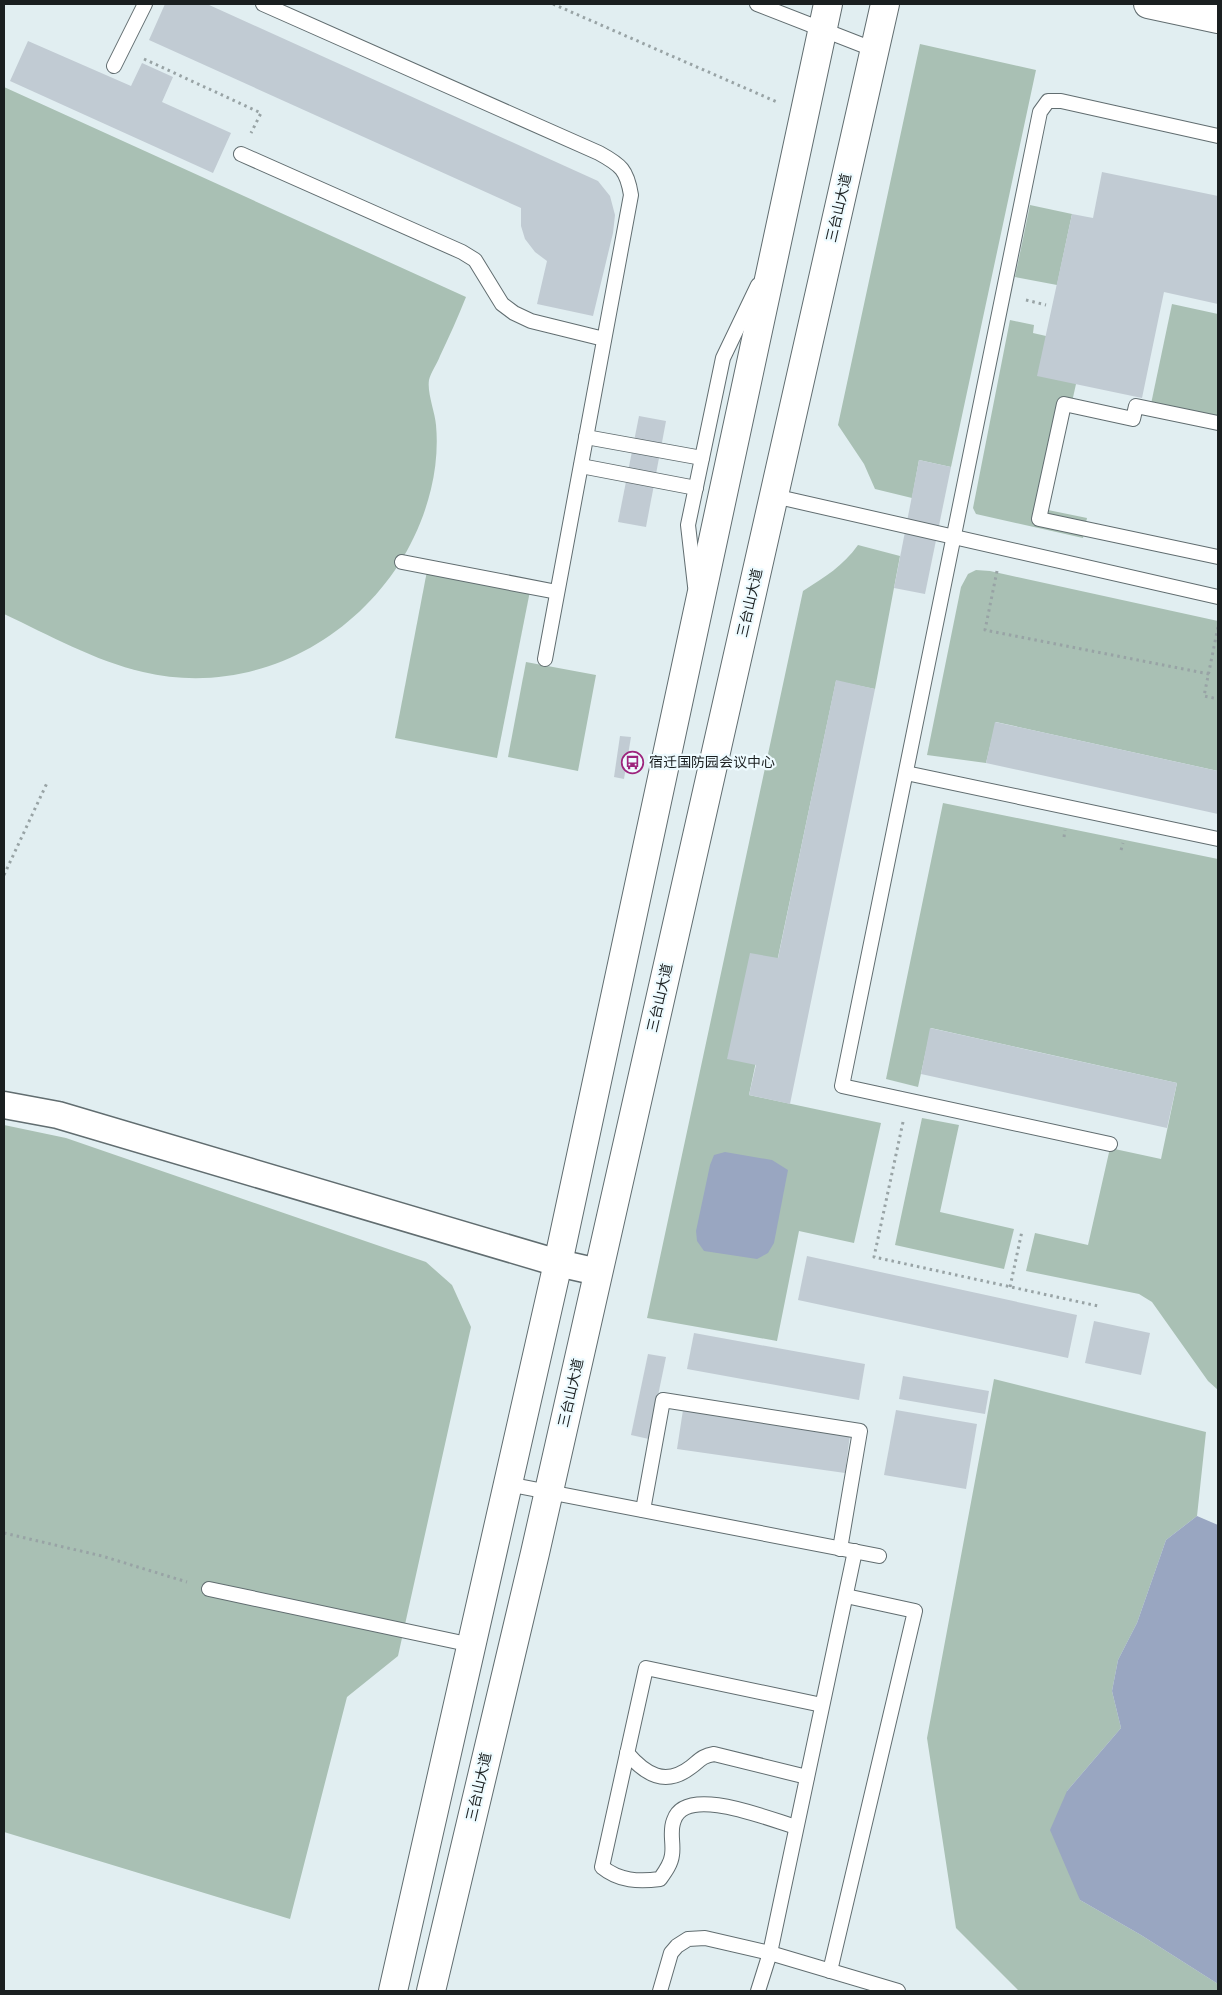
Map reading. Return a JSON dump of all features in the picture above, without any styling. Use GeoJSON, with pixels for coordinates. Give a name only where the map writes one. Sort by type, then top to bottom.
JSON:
{"type":"FeatureCollection","features":[{"type":"Feature","properties":{"kind":"main road","name":"三台山大道"},"geometry":{"type":"LineString","coordinates":[[431,1991],[548,1492],[885,4]]}},
{"type":"Feature","properties":{"kind":"main road"},"geometry":{"type":"LineString","coordinates":[[1148,4],[1218,19]]}},
{"type":"Feature","properties":{"kind":"main road"},"geometry":{"type":"LineString","coordinates":[[393,1991],[558,1263],[826,17]]}},
{"type":"Feature","properties":{"kind":"street"},"geometry":{"type":"LineString","coordinates":[[4,1104],[58,1115],[558,1263],[598,1272]]}},
{"type":"Feature","properties":{"kind":"lane"},"geometry":{"type":"LineString","coordinates":[[114,66],[146,4]]}},
{"type":"Feature","properties":{"kind":"lane"},"geometry":{"type":"LineString","coordinates":[[263,4],[600,153],[618,164],[628,178],[631,195],[545,659]]}},
{"type":"Feature","properties":{"kind":"lane"},"geometry":{"type":"LineString","coordinates":[[757,4],[826,17],[875,50]]}},
{"type":"Feature","properties":{"kind":"lane"},"geometry":{"type":"LineString","coordinates":[[1110,1144],[842,1086],[1040,112],[1048,101],[1061,101],[1218,136]]}},
{"type":"Feature","properties":{"kind":"lane"},"geometry":{"type":"LineString","coordinates":[[242,154],[462,252],[474,260],[502,304],[514,313],[531,321],[604,339]]}},
{"type":"Feature","properties":{"kind":"lane"},"geometry":{"type":"LineString","coordinates":[[698,609],[688,525],[722,358],[776,248]]}},
{"type":"Feature","properties":{"kind":"lane"},"geometry":{"type":"LineString","coordinates":[[1218,423],[1136,406],[1133,418],[1064,404],[1040,519],[1218,557]]}},
{"type":"Feature","properties":{"kind":"lane"},"geometry":{"type":"LineString","coordinates":[[586,437],[702,458]]}},
{"type":"Feature","properties":{"kind":"lane"},"geometry":{"type":"LineString","coordinates":[[581,466],[696,488]]}},
{"type":"Feature","properties":{"kind":"lane"},"geometry":{"type":"LineString","coordinates":[[774,496],[1218,597]]}},
{"type":"Feature","properties":{"kind":"lane"},"geometry":{"type":"LineString","coordinates":[[402,562],[557,592]]}},
{"type":"Feature","properties":{"kind":"lane"},"geometry":{"type":"LineString","coordinates":[[906,773],[1218,839]]}},
{"type":"Feature","properties":{"kind":"lane"},"geometry":{"type":"LineString","coordinates":[[643,1510],[663,1400],[860,1431],[840,1549]]}},
{"type":"Feature","properties":{"kind":"lane"},"geometry":{"type":"LineString","coordinates":[[508,1484],[879,1556]]}},
{"type":"Feature","properties":{"kind":"lane"},"geometry":{"type":"LineString","coordinates":[[758,1991],[770,1953],[855,1552]]}},
{"type":"Feature","properties":{"kind":"lane"},"geometry":{"type":"LineString","coordinates":[[209,1588],[472,1645]]}},
{"type":"Feature","properties":{"kind":"lane"},"geometry":{"type":"LineString","coordinates":[[830,1971],[915,1611],[846,1596]]}},
{"type":"Feature","properties":{"kind":"lane"},"geometry":{"type":"LineString","coordinates":[[796,1827],[712,1803],[695,1803],[682,1809],[674,1818],[671,1835],[672,1855],[660,1879],[642,1882],[612,1875],[602,1867],[646,1668],[822,1705]]}},
{"type":"Feature","properties":{"kind":"lane"},"geometry":{"type":"LineString","coordinates":[[627,1753],[641,1770],[656,1776],[675,1776],[690,1767],[702,1756],[714,1754],[807,1777]]}},
{"type":"Feature","properties":{"kind":"lane"},"geometry":{"type":"LineString","coordinates":[[660,1991],[671,1954],[677,1946],[688,1940],[705,1938],[770,1953],[891,1990]]}},
{"type":"Feature","properties":{"kind":"path"},"geometry":{"type":"LineString","coordinates":[[553,4],[804,114]]}},
{"type":"Feature","properties":{"kind":"path"},"geometry":{"type":"LineString","coordinates":[[123,50],[261,113],[242,154]]}},
{"type":"Feature","properties":{"kind":"path"},"geometry":{"type":"LineString","coordinates":[[1002,548],[985,630],[1209,674]]}},
{"type":"Feature","properties":{"kind":"path"},"geometry":{"type":"LineString","coordinates":[[1218,627],[1204,696],[1218,699]]}},
{"type":"Feature","properties":{"kind":"path"},"geometry":{"type":"LineString","coordinates":[[4,875],[47,783]]}},
{"type":"Feature","properties":{"kind":"path"},"geometry":{"type":"LineString","coordinates":[[908,1100],[874,1257],[1098,1306]]}},
{"type":"Feature","properties":{"kind":"path"},"geometry":{"type":"LineString","coordinates":[[1010,1287],[1022,1231]]}},
{"type":"Feature","properties":{"kind":"path"},"geometry":{"type":"LineString","coordinates":[[4,1533],[102,1556],[209,1588]]}},
{"type":"Feature","properties":{"kind":"green space"},"geometry":{"type":"Polygon","coordinates":[[[920,44],[1036,70],[951,467],[919,460],[912,498],[875,489],[864,464],[838,425],[920,44]]]}},
{"type":"Feature","properties":{"kind":"green space"},"geometry":{"type":"Polygon","coordinates":[[[4,87],[466,297],[429,380],[429,391],[436,425],[436,457],[431,489],[415,534],[391,575],[361,610],[324,639],[283,661],[238,674],[191,678],[143,672],[107,661],[72,647],[4,614],[4,87]]]}},
{"type":"Feature","properties":{"kind":"green space"},"geometry":{"type":"Polygon","coordinates":[[[1030,205],[1072,214],[1057,285],[1015,277],[1030,205]]]}},
{"type":"Feature","properties":{"kind":"green space"},"geometry":{"type":"Polygon","coordinates":[[[1172,304],[1218,314],[1218,418],[1151,404],[1172,304]]]}},
{"type":"Feature","properties":{"kind":"green space"},"geometry":{"type":"Polygon","coordinates":[[[1010,320],[1034,325],[1033,333],[1046,336],[1076,384],[1048,510],[1087,518],[1083,538],[976,514],[973,508],[1010,320]]]}},
{"type":"Feature","properties":{"kind":"green space"},"geometry":{"type":"Polygon","coordinates":[[[858,545],[900,556],[875,689],[836,681],[749,1095],[881,1123],[854,1243],[799,1231],[777,1341],[647,1318],[803,591],[840,565],[858,545]]]}},
{"type":"Feature","properties":{"kind":"green space"},"geometry":{"type":"Polygon","coordinates":[[[976,570],[990,571],[1218,621],[1218,771],[996,722],[986,763],[927,755],[961,587],[968,574],[976,570]]]}},
{"type":"Feature","properties":{"kind":"green space"},"geometry":{"type":"Polygon","coordinates":[[[427,571],[530,591],[497,758],[395,738],[427,571]]]}},
{"type":"Feature","properties":{"kind":"green space"},"geometry":{"type":"Polygon","coordinates":[[[526,662],[596,675],[578,771],[508,757],[526,662]]]}},
{"type":"Feature","properties":{"kind":"green space"},"geometry":{"type":"Polygon","coordinates":[[[943,803],[1218,859],[1218,1390],[1208,1381],[1152,1302],[1139,1294],[1026,1271],[1035,1233],[1088,1245],[1110,1148],[1161,1159],[1177,1083],[931,1028],[918,1087],[886,1079],[943,803]]]}},
{"type":"Feature","properties":{"kind":"green space"},"geometry":{"type":"Polygon","coordinates":[[[922,1118],[959,1125],[940,1212],[1014,1229],[1004,1269],[895,1245],[922,1118]]]}},
{"type":"Feature","properties":{"kind":"green space"},"geometry":{"type":"Polygon","coordinates":[[[4,1125],[66,1138],[426,1262],[452,1285],[471,1327],[398,1656],[347,1697],[290,1919],[4,1832],[4,1125]]]}},
{"type":"Feature","properties":{"kind":"green space"},"geometry":{"type":"Polygon","coordinates":[[[994,1379],[1206,1432],[1197,1516],[1166,1540],[1137,1623],[1118,1660],[1112,1691],[1121,1728],[1067,1791],[1080,1900],[1141,1935],[1218,1984],[1218,1991],[1019,1991],[956,1928],[927,1738],[994,1379]]]}},
{"type":"Feature","properties":{"kind":"water"},"geometry":{"type":"Polygon","coordinates":[[[725,1152],[772,1160],[788,1170],[774,1243],[768,1253],[757,1259],[704,1251],[697,1241],[696,1231],[710,1165],[714,1155],[725,1152]]]}},
{"type":"Feature","properties":{"kind":"water"},"geometry":{"type":"Polygon","coordinates":[[[1197,1516],[1218,1525],[1218,1984],[1141,1935],[1080,1900],[1050,1830],[1067,1791],[1121,1728],[1112,1691],[1118,1660],[1137,1623],[1166,1540],[1197,1516]]]}},
{"type":"Feature","properties":{"kind":"building"},"geometry":{"type":"Polygon","coordinates":[[[165,4],[207,4],[598,181],[610,196],[615,215],[613,233],[593,316],[537,304],[547,261],[535,252],[525,239],[521,226],[521,208],[149,40],[165,4]]]}},
{"type":"Feature","properties":{"kind":"building"},"geometry":{"type":"Polygon","coordinates":[[[28,41],[131,86],[142,63],[173,77],[162,102],[231,133],[213,173],[10,81],[28,41]]]}},
{"type":"Feature","properties":{"kind":"building"},"geometry":{"type":"Polygon","coordinates":[[[1102,172],[1218,196],[1218,304],[1164,292],[1142,398],[1037,376],[1072,214],[1093,218],[1102,172]]]}},
{"type":"Feature","properties":{"kind":"building"},"geometry":{"type":"Polygon","coordinates":[[[639,416],[666,421],[646,527],[618,522],[639,416]]]}},
{"type":"Feature","properties":{"kind":"building"},"geometry":{"type":"Polygon","coordinates":[[[919,460],[951,467],[925,594],[894,588],[919,460]]]}},
{"type":"Feature","properties":{"kind":"building"},"geometry":{"type":"Polygon","coordinates":[[[836,680],[875,689],[790,1104],[749,1095],[756,1065],[727,1059],[750,953],[778,958],[836,680]]]}},
{"type":"Feature","properties":{"kind":"building"},"geometry":{"type":"Polygon","coordinates":[[[995,722],[1218,771],[1218,814],[986,763],[995,722]]]}},
{"type":"Feature","properties":{"kind":"building"},"geometry":{"type":"Polygon","coordinates":[[[620,736],[631,737],[624,779],[614,777],[620,736]]]}},
{"type":"Feature","properties":{"kind":"building"},"geometry":{"type":"Polygon","coordinates":[[[930,1028],[1177,1083],[1167,1128],[921,1074],[930,1028]]]}},
{"type":"Feature","properties":{"kind":"building"},"geometry":{"type":"Polygon","coordinates":[[[807,1256],[1077,1315],[1068,1358],[798,1300],[807,1256]]]}},
{"type":"Feature","properties":{"kind":"building"},"geometry":{"type":"Polygon","coordinates":[[[1094,1321],[1150,1333],[1141,1375],[1085,1363],[1094,1321]]]}},
{"type":"Feature","properties":{"kind":"building"},"geometry":{"type":"Polygon","coordinates":[[[694,1333],[865,1364],[859,1400],[687,1369],[694,1333]]]}},
{"type":"Feature","properties":{"kind":"building"},"geometry":{"type":"Polygon","coordinates":[[[648,1354],[666,1357],[649,1439],[631,1435],[648,1354]]]}},
{"type":"Feature","properties":{"kind":"building"},"geometry":{"type":"Polygon","coordinates":[[[903,1376],[989,1391],[985,1414],[899,1399],[903,1376]]]}},
{"type":"Feature","properties":{"kind":"building"},"geometry":{"type":"Polygon","coordinates":[[[683,1410],[850,1435],[845,1473],[677,1449],[683,1410]]]}},
{"type":"Feature","properties":{"kind":"building"},"geometry":{"type":"Polygon","coordinates":[[[896,1410],[977,1424],[966,1489],[884,1475],[896,1410]]]}},
{"type":"Feature","properties":{"kind":"place","name":"宿迁国防园会议中心"},"geometry":{"type":"Point","coordinates":[633,762]}}]}
